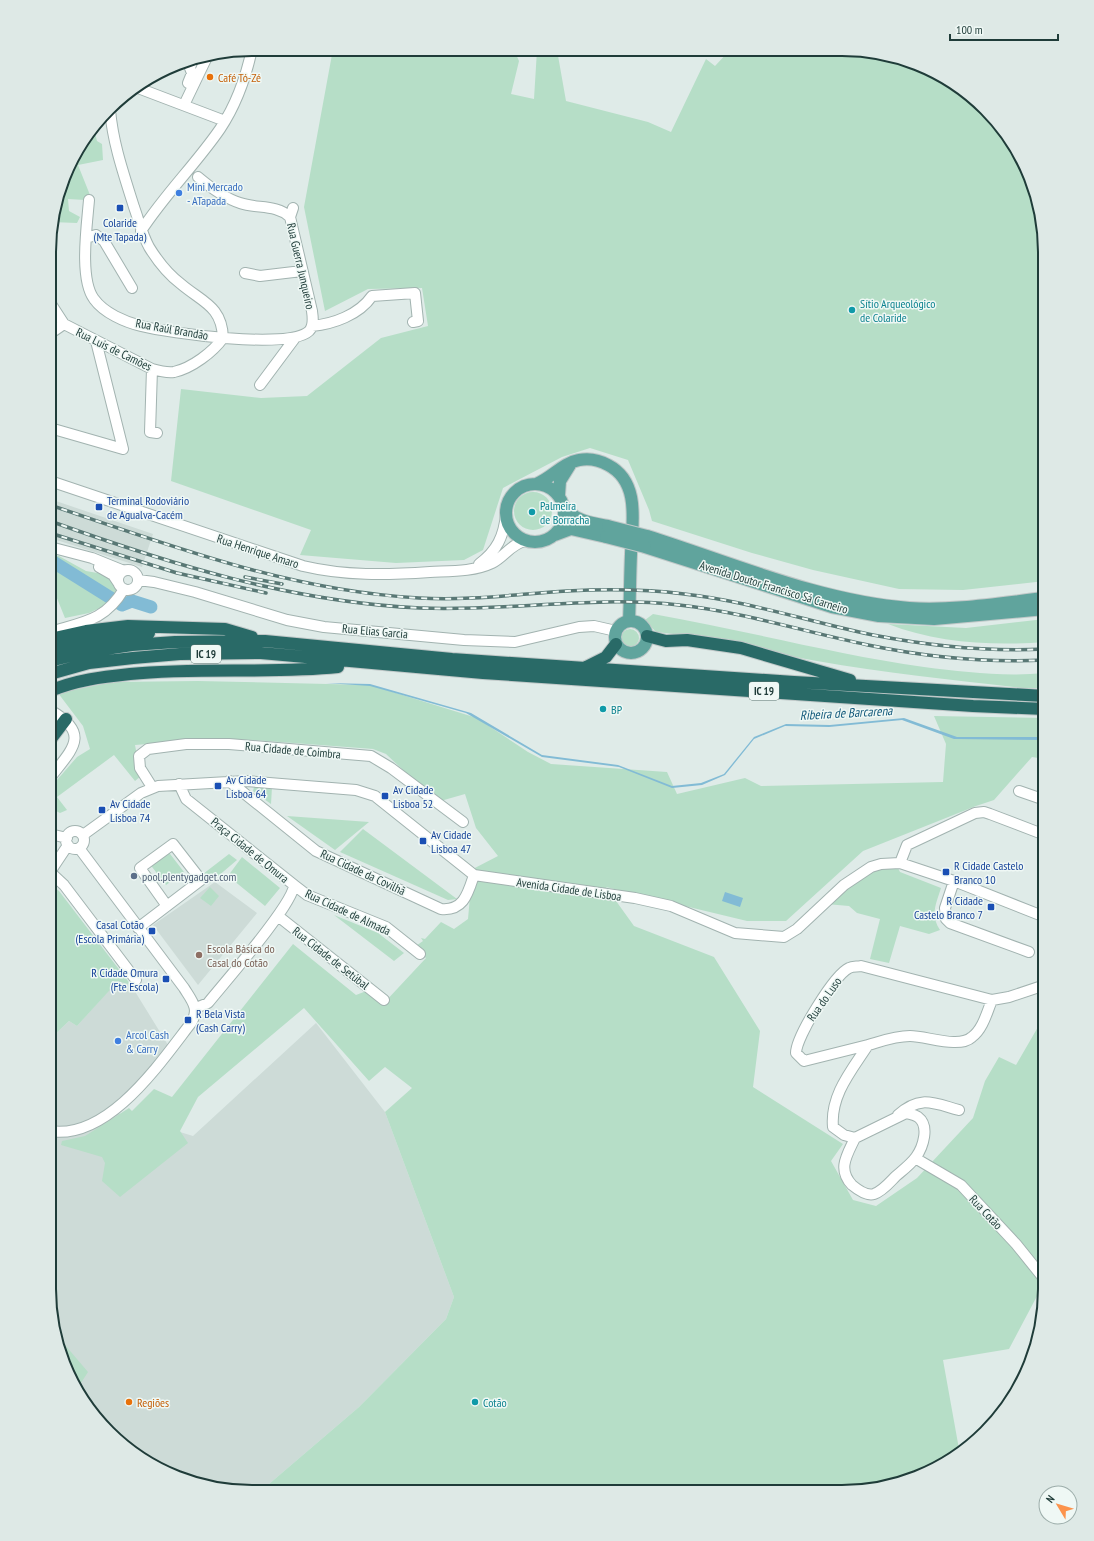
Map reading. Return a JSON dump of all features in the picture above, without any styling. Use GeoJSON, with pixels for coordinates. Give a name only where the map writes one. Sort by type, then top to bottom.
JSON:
{"type":"FeatureCollection","features":[{"type":"Feature","properties":{"kind":"highway"},"geometry":{"type":"LineString","coordinates":[[56,638],[86,631],[128,626],[225,629],[265,641]]}},
{"type":"Feature","properties":{"kind":"highway"},"geometry":{"type":"LineString","coordinates":[[56,648],[85,641],[194,628]]}},
{"type":"Feature","properties":{"kind":"highway"},"geometry":{"type":"LineString","coordinates":[[647,636],[666,641],[687,640],[741,648],[868,686]]}},
{"type":"Feature","properties":{"kind":"highway","name":"IC 19"},"geometry":{"type":"LineString","coordinates":[[56,660],[86,652],[132,645],[175,642],[265,641],[416,656],[868,686],[1038,696]]}},
{"type":"Feature","properties":{"kind":"highway"},"geometry":{"type":"LineString","coordinates":[[585,667],[606,657],[616,644]]}},
{"type":"Feature","properties":{"kind":"highway","name":"IC 19"},"geometry":{"type":"LineString","coordinates":[[56,672],[89,664],[180,654],[261,654],[363,664],[581,680],[973,706],[1038,709]]}},
{"type":"Feature","properties":{"kind":"highway"},"geometry":{"type":"LineString","coordinates":[[56,689],[85,679],[167,670],[306,670],[363,664]]}},
{"type":"Feature","properties":{"kind":"highway"},"geometry":{"type":"LineString","coordinates":[[56,732],[66,719]]}},
{"type":"Feature","properties":{"kind":"main road"},"geometry":{"type":"LineString","coordinates":[[572,462],[560,481],[564,522],[555,535],[541,542],[525,541],[511,530],[506,514],[508,502],[515,492],[521,487],[543,481],[572,462],[586,460],[603,462],[618,472],[629,490],[633,504],[634,525],[631,550],[629,621]]}},
{"type":"Feature","properties":{"kind":"main road"},"geometry":{"type":"LineString","coordinates":[[536,484],[549,487],[561,500]]}},
{"type":"Feature","properties":{"kind":"main road","name":"Avenida Doutor Francisco Sá Carneiro"},"geometry":{"type":"LineString","coordinates":[[561,500],[572,515],[607,531],[780,579],[835,596],[910,608],[949,607],[1038,599]]}},
{"type":"Feature","properties":{"kind":"main road","name":"Avenida Doutor Francisco Sá Carneiro"},"geometry":{"type":"LineString","coordinates":[[555,535],[572,529],[607,531]]}},
{"type":"Feature","properties":{"kind":"main road","name":"Avenida Doutor Francisco Sá Carneiro"},"geometry":{"type":"LineString","coordinates":[[646,542],[832,607],[880,616],[934,619],[1038,610]]}},
{"type":"Feature","properties":{"kind":"main road"},"geometry":{"type":"LineString","coordinates":[[629,621],[643,627],[647,636],[644,647],[635,653],[624,652],[616,644],[616,631],[621,624],[629,621]]}},
{"type":"Feature","properties":{"kind":"street"},"geometry":{"type":"LineString","coordinates":[[141,231],[224,121],[234,103],[248,67],[250,56]]}},
{"type":"Feature","properties":{"kind":"street"},"geometry":{"type":"LineString","coordinates":[[181,104],[204,63]]}},
{"type":"Feature","properties":{"kind":"street"},"geometry":{"type":"LineString","coordinates":[[181,104],[192,73],[191,66]]}},
{"type":"Feature","properties":{"kind":"street"},"geometry":{"type":"LineString","coordinates":[[142,90],[224,121]]}},
{"type":"Feature","properties":{"kind":"street"},"geometry":{"type":"LineString","coordinates":[[111,117],[117,154],[141,231],[163,265],[180,284],[210,305],[218,314],[223,325],[223,338]]}},
{"type":"Feature","properties":{"kind":"street","name":"Rua Guerra Junqueiro"},"geometry":{"type":"LineString","coordinates":[[198,178],[224,196],[240,203],[291,213],[302,271],[312,311],[312,326],[309,332],[295,338],[275,340],[223,338]]}},
{"type":"Feature","properties":{"kind":"street","name":"Rua Raúl Brandão"},"geometry":{"type":"LineString","coordinates":[[89,200],[85,258],[88,287],[93,299],[100,306],[119,317],[140,326],[223,338]]}},
{"type":"Feature","properties":{"kind":"street"},"geometry":{"type":"LineString","coordinates":[[86,238],[96,235],[104,241],[132,288]]}},
{"type":"Feature","properties":{"kind":"street"},"geometry":{"type":"LineString","coordinates":[[244,273],[260,276],[302,271]]}},
{"type":"Feature","properties":{"kind":"street"},"geometry":{"type":"LineString","coordinates":[[312,326],[337,322],[362,306],[372,296],[415,293],[418,321],[413,322]]}},
{"type":"Feature","properties":{"kind":"street","name":"Rua Luis de Camões"},"geometry":{"type":"LineString","coordinates":[[56,312],[64,324],[152,369],[163,372],[174,372],[189,366],[216,348],[223,338]]}},
{"type":"Feature","properties":{"kind":"street"},"geometry":{"type":"LineString","coordinates":[[56,330],[64,324]]}},
{"type":"Feature","properties":{"kind":"street"},"geometry":{"type":"LineString","coordinates":[[260,386],[295,338]]}},
{"type":"Feature","properties":{"kind":"street"},"geometry":{"type":"LineString","coordinates":[[56,430],[123,450],[96,341]]}},
{"type":"Feature","properties":{"kind":"street"},"geometry":{"type":"LineString","coordinates":[[152,369],[150,432],[157,433]]}},
{"type":"Feature","properties":{"kind":"street","name":"Rua Henrique Amaro"},"geometry":{"type":"LineString","coordinates":[[56,484],[303,566],[325,571],[371,575],[462,571],[492,563],[514,545],[525,541]]}},
{"type":"Feature","properties":{"kind":"street","name":"Rua Henrique Amaro"},"geometry":{"type":"LineString","coordinates":[[474,568],[491,554],[500,542],[506,514]]}},
{"type":"Feature","properties":{"kind":"street"},"geometry":{"type":"LineString","coordinates":[[56,549],[92,558],[124,571],[128,570],[135,573],[138,580],[137,584],[131,589],[121,589]]}},
{"type":"Feature","properties":{"kind":"street"},"geometry":{"type":"LineString","coordinates":[[67,552],[90,564],[109,571],[121,589]]}},
{"type":"Feature","properties":{"kind":"street"},"geometry":{"type":"LineString","coordinates":[[56,630],[96,618],[109,610],[121,589],[119,576],[124,571]]}},
{"type":"Feature","properties":{"kind":"street","name":"Rua Elias Garcia"},"geometry":{"type":"LineString","coordinates":[[138,580],[154,582],[196,592],[287,620],[324,627],[464,640],[515,642],[579,627],[594,626],[616,631]]}},
{"type":"Feature","properties":{"kind":"street"},"geometry":{"type":"LineString","coordinates":[[56,713],[66,719],[74,731],[73,745],[56,769]]}},
{"type":"Feature","properties":{"kind":"street","name":"Rua Cidade de Coimbra"},"geometry":{"type":"LineString","coordinates":[[152,787],[138,763],[139,756],[148,749],[186,744],[229,744],[371,756],[381,760],[462,822]]}},
{"type":"Feature","properties":{"kind":"street"},"geometry":{"type":"LineString","coordinates":[[83,835],[141,793],[152,787],[229,781],[364,791],[375,796],[474,875]]}},
{"type":"Feature","properties":{"kind":"street","name":"Rua Cidade da Covilhã"},"geometry":{"type":"LineString","coordinates":[[229,781],[316,851],[441,908],[454,908],[463,903],[474,875]]}},
{"type":"Feature","properties":{"kind":"street","name":"Praça Cidade de Omura"},"geometry":{"type":"LineString","coordinates":[[179,784],[186,799],[294,885],[294,892],[278,916],[208,1003],[196,1008]]}},
{"type":"Feature","properties":{"kind":"street"},"geometry":{"type":"LineString","coordinates":[[1019,791],[1038,798]]}},
{"type":"Feature","properties":{"kind":"street"},"geometry":{"type":"LineString","coordinates":[[1038,832],[984,812],[975,813],[907,845],[900,863],[954,881],[1038,914]]}},
{"type":"Feature","properties":{"kind":"street"},"geometry":{"type":"LineString","coordinates":[[56,861],[67,842],[69,833],[74,831],[83,835]]}},
{"type":"Feature","properties":{"kind":"street"},"geometry":{"type":"LineString","coordinates":[[56,837],[67,842],[73,849],[79,848],[84,841],[83,835]]}},
{"type":"Feature","properties":{"kind":"street"},"geometry":{"type":"LineString","coordinates":[[138,928],[201,880],[173,844],[140,868],[166,906]]}},
{"type":"Feature","properties":{"kind":"street"},"geometry":{"type":"LineString","coordinates":[[56,1131],[71,1131],[85,1127],[122,1103],[150,1076],[191,1023],[196,1008],[184,988],[79,848]]}},
{"type":"Feature","properties":{"kind":"street","name":"Avenida Cidade de Lisboa"},"geometry":{"type":"LineString","coordinates":[[474,875],[635,898],[671,906],[735,933],[784,937],[798,929],[844,885],[871,867],[882,864],[900,863]]}},
{"type":"Feature","properties":{"kind":"street"},"geometry":{"type":"LineString","coordinates":[[56,878],[64,885],[136,980]]}},
{"type":"Feature","properties":{"kind":"street"},"geometry":{"type":"LineString","coordinates":[[954,881],[945,908],[946,919],[950,923],[1029,952]]}},
{"type":"Feature","properties":{"kind":"street","name":"Rua Cidade de Almada"},"geometry":{"type":"LineString","coordinates":[[294,885],[307,895],[386,927],[420,954]]}},
{"type":"Feature","properties":{"kind":"street","name":"Rua Cidade de Setúbal"},"geometry":{"type":"LineString","coordinates":[[278,916],[384,1000]]}},
{"type":"Feature","properties":{"kind":"street","name":"Rua do Luso"},"geometry":{"type":"LineString","coordinates":[[868,1045],[804,1061],[796,1053],[799,1038],[806,1024],[836,981],[849,968],[861,966],[992,1000]]}},
{"type":"Feature","properties":{"kind":"street"},"geometry":{"type":"LineString","coordinates":[[855,1138],[844,1135],[833,1127],[831,1114],[839,1091],[868,1045],[896,1037],[911,1036],[952,1042],[962,1042],[971,1039],[979,1031],[992,1000],[1009,997],[1038,987]]}},
{"type":"Feature","properties":{"kind":"street"},"geometry":{"type":"LineString","coordinates":[[895,1118],[908,1107],[921,1101],[959,1110]]}},
{"type":"Feature","properties":{"kind":"street"},"geometry":{"type":"LineString","coordinates":[[906,1114],[918,1117],[922,1122],[925,1132],[921,1149],[915,1158],[883,1188],[874,1194],[866,1194],[855,1188],[847,1180],[843,1161],[855,1138],[895,1118],[906,1114]]}},
{"type":"Feature","properties":{"kind":"street","name":"Rua Cotão"},"geometry":{"type":"LineString","coordinates":[[915,1158],[961,1185],[1016,1244],[1038,1271]]}},
{"type":"Feature","properties":{"kind":"shaded area"},"geometry":{"type":"Polygon","coordinates":[[[56,501],[153,534],[142,567],[56,540],[56,501]]]}},
{"type":"Feature","properties":{"kind":"shaded area","name":"Escola Básica do Casal do Cotão"},"geometry":{"type":"Polygon","coordinates":[[[215,882],[257,913],[198,985],[153,925],[215,882]]]}},
{"type":"Feature","properties":{"kind":"shaded area"},"geometry":{"type":"Polygon","coordinates":[[[118,980],[131,985],[168,1045],[138,1084],[108,1110],[193,1136],[316,1023],[385,1112],[454,1297],[446,1319],[359,1407],[268,1485],[240,1485],[189,1475],[154,1459],[143,1452],[123,1436],[105,1418],[89,1398],[76,1375],[66,1352],[56,1301],[56,1033],[69,1021],[77,1026],[118,980]]]}},
{"type":"Feature","properties":{"kind":"green space"},"geometry":{"type":"Polygon","coordinates":[[[332,56],[517,56],[519,61],[511,94],[534,99],[537,56],[558,56],[566,101],[648,122],[671,132],[706,59],[715,66],[724,56],[854,56],[905,66],[940,82],[971,105],[989,123],[1005,143],[1018,166],[1028,189],[1034,214],[1038,240],[1038,582],[963,590],[899,589],[813,570],[752,553],[652,521],[649,510],[628,460],[590,448],[562,457],[503,488],[483,550],[464,560],[396,563],[300,555],[311,530],[171,481],[181,389],[261,398],[307,396],[381,338],[428,326],[422,288],[368,289],[325,311],[304,207],[332,56]]]}},
{"type":"Feature","properties":{"kind":"green space"},"geometry":{"type":"Polygon","coordinates":[[[95,135],[97,141],[102,144],[103,160],[78,165],[90,195],[85,200],[68,199],[69,211],[80,217],[77,223],[59,222],[66,189],[71,177],[82,154],[95,135]]]}},
{"type":"Feature","properties":{"kind":"green space"},"geometry":{"type":"Polygon","coordinates":[[[529,492],[537,492],[547,497],[551,504],[551,518],[547,525],[537,530],[529,530],[519,525],[517,522],[514,515],[514,507],[519,497],[522,495],[529,492]]]}},
{"type":"Feature","properties":{"kind":"green space"},"geometry":{"type":"Polygon","coordinates":[[[56,555],[86,571],[109,575],[114,581],[116,591],[104,606],[89,613],[65,618],[56,596],[56,555]]]}},
{"type":"Feature","properties":{"kind":"green space"},"geometry":{"type":"Polygon","coordinates":[[[653,614],[822,649],[924,667],[999,674],[1038,673],[1038,688],[1023,688],[920,676],[843,665],[696,637],[656,632],[645,620],[653,614]]]}},
{"type":"Feature","properties":{"kind":"green space"},"geometry":{"type":"Polygon","coordinates":[[[1038,620],[1038,642],[1006,644],[965,642],[926,635],[888,624],[966,628],[1038,620]]]}},
{"type":"Feature","properties":{"kind":"green space"},"geometry":{"type":"Polygon","coordinates":[[[630,629],[636,632],[639,638],[636,644],[630,647],[624,644],[621,638],[624,632],[630,629]]]}},
{"type":"Feature","properties":{"kind":"green space"},"geometry":{"type":"Polygon","coordinates":[[[198,681],[370,685],[477,718],[528,752],[551,764],[667,772],[677,794],[745,778],[761,786],[943,782],[946,744],[934,716],[1038,718],[1038,758],[1032,757],[994,800],[863,851],[786,921],[747,921],[606,887],[634,926],[714,957],[760,1031],[753,1087],[843,1144],[831,1161],[853,1200],[876,1206],[917,1178],[973,1118],[985,1081],[999,1057],[1016,1065],[1038,1027],[1038,1294],[1009,1349],[943,1360],[958,1446],[940,1459],[905,1475],[854,1485],[268,1485],[359,1407],[446,1319],[454,1297],[385,1112],[412,1088],[385,1067],[369,1081],[304,1008],[198,1097],[180,1131],[188,1143],[120,1197],[102,1181],[105,1163],[102,1157],[61,1145],[62,1141],[85,1136],[129,1108],[132,1111],[154,1089],[172,1097],[293,944],[356,995],[369,990],[384,1003],[426,958],[413,948],[423,941],[421,938],[425,939],[441,922],[454,929],[468,919],[471,885],[469,871],[498,856],[476,828],[465,794],[437,802],[386,754],[373,749],[254,740],[210,739],[135,745],[141,776],[135,781],[114,755],[57,797],[67,810],[60,813],[56,811],[56,781],[77,757],[90,749],[83,726],[58,693],[113,682],[198,681]]]}},
{"type":"Feature","properties":{"kind":"green space"},"geometry":{"type":"Polygon","coordinates":[[[254,787],[272,787],[271,804],[253,791],[254,787]]]}},
{"type":"Feature","properties":{"kind":"green space"},"geometry":{"type":"Polygon","coordinates":[[[287,816],[369,822],[335,850],[287,816]]]}},
{"type":"Feature","properties":{"kind":"green space"},"geometry":{"type":"Polygon","coordinates":[[[363,829],[457,899],[448,900],[340,852],[363,829]]]}},
{"type":"Feature","properties":{"kind":"green space"},"geometry":{"type":"Polygon","coordinates":[[[167,850],[184,872],[166,885],[149,863],[167,850]]]}},
{"type":"Feature","properties":{"kind":"green space"},"geometry":{"type":"Polygon","coordinates":[[[229,854],[237,860],[210,883],[203,874],[229,854]]]}},
{"type":"Feature","properties":{"kind":"green space"},"geometry":{"type":"Polygon","coordinates":[[[242,857],[280,888],[265,906],[228,876],[242,857]]]}},
{"type":"Feature","properties":{"kind":"green space"},"geometry":{"type":"Polygon","coordinates":[[[897,866],[900,872],[941,888],[935,909],[935,919],[940,930],[929,934],[900,926],[889,963],[870,959],[880,919],[857,913],[849,906],[826,904],[871,870],[897,866]]]}},
{"type":"Feature","properties":{"kind":"green space"},"geometry":{"type":"Polygon","coordinates":[[[210,887],[219,896],[211,906],[200,898],[210,887]]]}},
{"type":"Feature","properties":{"kind":"green space"},"geometry":{"type":"Polygon","coordinates":[[[56,889],[131,985],[118,981],[77,1026],[69,1021],[56,1033],[56,889]]]}},
{"type":"Feature","properties":{"kind":"green space"},"geometry":{"type":"Polygon","coordinates":[[[334,915],[378,933],[404,953],[394,961],[334,915]]]}},
{"type":"Feature","properties":{"kind":"green space"},"geometry":{"type":"Polygon","coordinates":[[[64,1344],[88,1372],[80,1384],[66,1352],[64,1344]]]}},
{"type":"Feature","properties":{"kind":"water"},"geometry":{"type":"Polygon","coordinates":[[[326,683],[370,684],[471,713],[542,755],[618,765],[672,786],[701,783],[724,774],[754,737],[786,724],[830,725],[904,718],[957,737],[1038,737],[1038,740],[954,739],[902,720],[829,727],[785,726],[754,739],[725,775],[702,785],[672,788],[619,767],[542,757],[466,713],[370,686],[326,683]]]}},
{"type":"Feature","properties":{"kind":"water"},"geometry":{"type":"Polygon","coordinates":[[[725,892],[743,898],[740,907],[722,901],[725,892]]]}},
{"type":"Feature","properties":{"kind":"waterway"},"geometry":{"type":"LineString","coordinates":[[56,564],[122,605],[132,601],[151,607]]}},
{"type":"Feature","properties":{"kind":"railway"},"geometry":{"type":"LineString","coordinates":[[56,507],[186,551],[232,564],[324,586],[371,594],[456,599],[582,590],[655,591],[708,597],[779,612],[849,630],[916,642],[980,649],[1038,649]]}},
{"type":"Feature","properties":{"kind":"railway"},"geometry":{"type":"LineString","coordinates":[[56,523],[186,566],[278,589],[325,598],[372,604],[453,609],[582,603],[646,602],[727,612],[844,640],[912,653],[978,660],[1038,660]]}},
{"type":"Feature","properties":{"kind":"railway"},"geometry":{"type":"LineString","coordinates":[[56,535],[177,573],[266,593]]}},
{"type":"Feature","properties":{"kind":"railway"},"geometry":{"type":"LineString","coordinates":[[245,577],[282,584]]}},
{"type":"Feature","properties":{"kind":"place","name":"Café Tó-Zé"},"geometry":{"type":"Point","coordinates":[210,77]}},
{"type":"Feature","properties":{"kind":"place","name":"Mini Mercado - ATapada"},"geometry":{"type":"Point","coordinates":[179,193]}},
{"type":"Feature","properties":{"kind":"place","name":"Colaride (Mte Tapada)"},"geometry":{"type":"Point","coordinates":[120,208]}},
{"type":"Feature","properties":{"kind":"place","name":"Sítio Arqueológico de Colaride"},"geometry":{"type":"Point","coordinates":[852,310]}},
{"type":"Feature","properties":{"kind":"place","name":"Terminal Rodoviário de Agualva-Cacém"},"geometry":{"type":"Point","coordinates":[99,507]}},
{"type":"Feature","properties":{"kind":"place","name":"Palmeira de Borracha"},"geometry":{"type":"Point","coordinates":[532,512]}},
{"type":"Feature","properties":{"kind":"place","name":"BP"},"geometry":{"type":"Point","coordinates":[603,709]}},
{"type":"Feature","properties":{"kind":"place","name":"Av Cidade Lisboa 64"},"geometry":{"type":"Point","coordinates":[218,786]}},
{"type":"Feature","properties":{"kind":"place","name":"Av Cidade Lisboa 52"},"geometry":{"type":"Point","coordinates":[385,796]}},
{"type":"Feature","properties":{"kind":"place","name":"Av Cidade Lisboa 74"},"geometry":{"type":"Point","coordinates":[102,810]}},
{"type":"Feature","properties":{"kind":"place","name":"Av Cidade Lisboa 47"},"geometry":{"type":"Point","coordinates":[423,841]}},
{"type":"Feature","properties":{"kind":"place","name":"R Cidade Castelo Branco 10"},"geometry":{"type":"Point","coordinates":[946,872]}},
{"type":"Feature","properties":{"kind":"place","name":"pool.plentygadget.com"},"geometry":{"type":"Point","coordinates":[134,876]}},
{"type":"Feature","properties":{"kind":"place","name":"R Cidade Castelo Branco 7"},"geometry":{"type":"Point","coordinates":[991,907]}},
{"type":"Feature","properties":{"kind":"place","name":"Casal Cotão (Escola Primária)"},"geometry":{"type":"Point","coordinates":[152,931]}},
{"type":"Feature","properties":{"kind":"place","name":"Escola Básica do Casal do Cotão"},"geometry":{"type":"Point","coordinates":[199,955]}},
{"type":"Feature","properties":{"kind":"place","name":"R Cidade Omura (Fte Escola)"},"geometry":{"type":"Point","coordinates":[166,979]}},
{"type":"Feature","properties":{"kind":"place","name":"R Bela Vista (Cash Carry)"},"geometry":{"type":"Point","coordinates":[188,1020]}},
{"type":"Feature","properties":{"kind":"place","name":"Arcol Cash & Carry"},"geometry":{"type":"Point","coordinates":[118,1041]}},
{"type":"Feature","properties":{"kind":"place","name":"Regiões"},"geometry":{"type":"Point","coordinates":[129,1402]}},
{"type":"Feature","properties":{"kind":"place","name":"Cotão"},"geometry":{"type":"Point","coordinates":[475,1402]}},
{"type":"Feature","properties":{"kind":"water label","name":"Ribeira de Barcarena"},"geometry":{"type":"Point","coordinates":[846,713]}}]}
